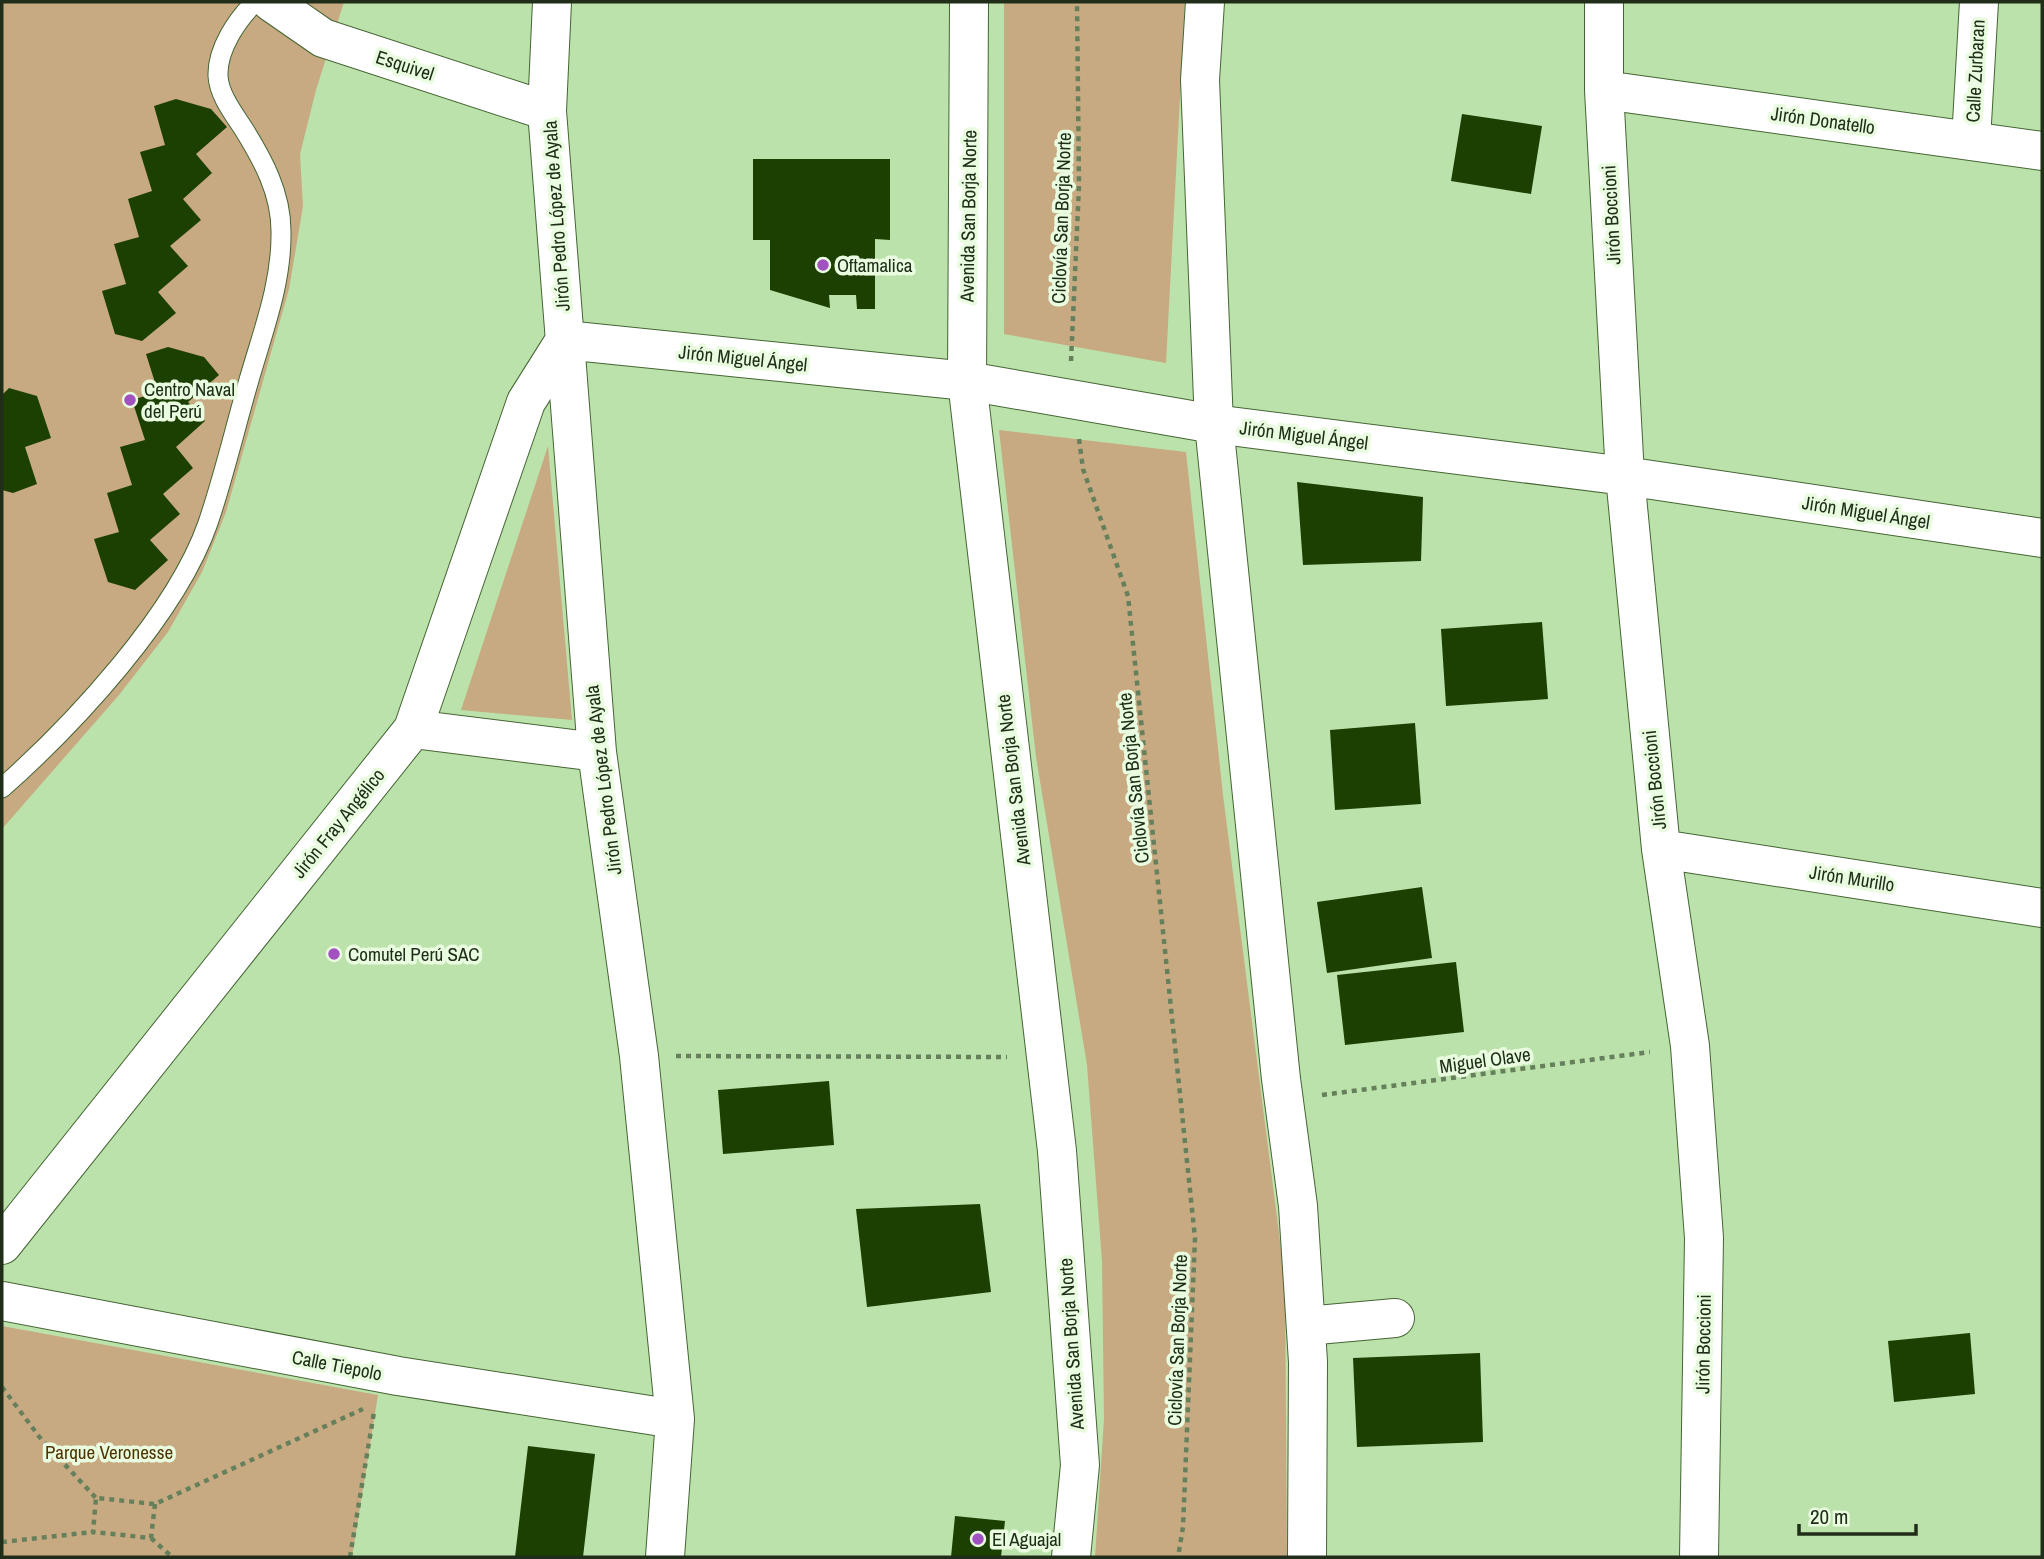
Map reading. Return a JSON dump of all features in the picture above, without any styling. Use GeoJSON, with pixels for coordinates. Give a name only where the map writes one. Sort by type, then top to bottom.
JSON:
{"type":"FeatureCollection","features":[{"type":"Feature","properties":{"kind":"street","name":"Esquivel"},"geometry":{"type":"LineString","coordinates":[[271,2],[323,38],[547,111]]}},
{"type":"Feature","properties":{"kind":"street","name":"Jirón Pedro López de Ayala"},"geometry":{"type":"LineString","coordinates":[[552,2],[547,111],[597,752],[639,1056],[675,1419],[665,1557]]}},
{"type":"Feature","properties":{"kind":"street","name":"Avenida San Borja Norte"},"geometry":{"type":"LineString","coordinates":[[969,2],[967,381],[1057,1151],[1080,1465],[1071,1557]]}},
{"type":"Feature","properties":{"kind":"street"},"geometry":{"type":"LineString","coordinates":[[1205,2],[1200,80],[1214,424],[1283,1100],[1298,1206],[1306,1326],[1309,1457],[1307,1557]]}},
{"type":"Feature","properties":{"kind":"street","name":"Jirón Boccioni"},"geometry":{"type":"LineString","coordinates":[[1604,2],[1604,90],[1625,476],[1661,849],[1690,1046],[1704,1238],[1699,1557]]}},
{"type":"Feature","properties":{"kind":"street","name":"Calle Zurbaran"},"geometry":{"type":"LineString","coordinates":[[1970,140],[1979,2]]}},
{"type":"Feature","properties":{"kind":"street","name":"Jirón Donatello"},"geometry":{"type":"LineString","coordinates":[[1604,90],[2042,151]]}},
{"type":"Feature","properties":{"kind":"street","name":"Jirón Miguel Ángel"},"geometry":{"type":"LineString","coordinates":[[565,340],[967,381],[1073,397],[1214,424],[1625,476],[2042,538]]}},
{"type":"Feature","properties":{"kind":"street","name":"Jirón Fray Angélico"},"geometry":{"type":"LineString","coordinates":[[2,1245],[413,729],[526,402],[565,340]]}},
{"type":"Feature","properties":{"kind":"street"},"geometry":{"type":"LineString","coordinates":[[413,729],[597,752]]}},
{"type":"Feature","properties":{"kind":"street","name":"Jirón Murillo"},"geometry":{"type":"LineString","coordinates":[[1661,849],[2042,908]]}},
{"type":"Feature","properties":{"kind":"street","name":"Calle Tiepolo"},"geometry":{"type":"LineString","coordinates":[[2,1301],[398,1376],[675,1419]]}},
{"type":"Feature","properties":{"kind":"street"},"geometry":{"type":"LineString","coordinates":[[1306,1326],[1395,1318]]}},
{"type":"Feature","properties":{"kind":"lane"},"geometry":{"type":"LineString","coordinates":[[2,788],[57,736],[143,635],[186,569],[207,524],[279,275],[281,229],[276,195],[268,170],[227,101],[218,76],[225,46],[240,19],[255,2]]}},
{"type":"Feature","properties":{"kind":"path","name":"Ciclovía San Borja Norte"},"geometry":{"type":"LineString","coordinates":[[1077,2],[1079,186],[1071,345],[1073,397],[1083,469],[1128,596],[1195,1238],[1183,1527],[1178,1557]]}},
{"type":"Feature","properties":{"kind":"path","name":"Miguel Olave"},"geometry":{"type":"LineString","coordinates":[[1283,1100],[1690,1046]]}},
{"type":"Feature","properties":{"kind":"path"},"geometry":{"type":"LineString","coordinates":[[639,1056],[1046,1058]]}},
{"type":"Feature","properties":{"kind":"path"},"geometry":{"type":"LineString","coordinates":[[2,1387],[41,1440],[96,1498],[155,1504],[375,1404],[350,1557]]}},
{"type":"Feature","properties":{"kind":"path"},"geometry":{"type":"LineString","coordinates":[[93,1532],[96,1498]]}},
{"type":"Feature","properties":{"kind":"path"},"geometry":{"type":"LineString","coordinates":[[152,1538],[155,1504]]}},
{"type":"Feature","properties":{"kind":"path"},"geometry":{"type":"LineString","coordinates":[[2,1542],[93,1532],[152,1538],[172,1557]]}},
{"type":"Feature","properties":{"kind":"green space","name":"Centro Naval del Perú"},"geometry":{"type":"Polygon","coordinates":[[[2,2],[344,2],[316,90],[300,154],[303,206],[289,289],[226,512],[202,572],[168,632],[119,695],[2,829],[2,2]]]}},
{"type":"Feature","properties":{"kind":"green space"},"geometry":{"type":"Polygon","coordinates":[[[1004,2],[1185,2],[1166,363],[1004,334],[1004,2]]]}},
{"type":"Feature","properties":{"kind":"green space"},"geometry":{"type":"Polygon","coordinates":[[[999,430],[1186,452],[1223,795],[1285,1280],[1287,1557],[1095,1557],[1104,1419],[1102,1261],[1087,1065],[1036,757],[999,430]]]}},
{"type":"Feature","properties":{"kind":"green space"},"geometry":{"type":"Polygon","coordinates":[[[548,446],[572,720],[461,710],[548,446]]]}},
{"type":"Feature","properties":{"kind":"green space","name":"Parque Veronesse"},"geometry":{"type":"Polygon","coordinates":[[[2,1326],[378,1395],[352,1557],[2,1557],[2,1326]]]}},
{"type":"Feature","properties":{"kind":"building"},"geometry":{"type":"Polygon","coordinates":[[[176,99],[211,109],[227,127],[196,154],[212,173],[183,199],[201,220],[170,246],[188,266],[158,292],[176,313],[142,341],[115,334],[102,291],[126,284],[114,244],[139,237],[128,199],[152,191],[140,152],[165,145],[154,106],[176,99]]]}},
{"type":"Feature","properties":{"kind":"building"},"geometry":{"type":"Polygon","coordinates":[[[1462,114],[1542,126],[1531,194],[1451,181],[1462,114]]]}},
{"type":"Feature","properties":{"kind":"building"},"geometry":{"type":"Polygon","coordinates":[[[753,159],[890,159],[890,240],[875,239],[875,309],[857,309],[856,295],[829,295],[830,308],[770,290],[770,240],[753,240],[753,159]]]}},
{"type":"Feature","properties":{"kind":"building"},"geometry":{"type":"Polygon","coordinates":[[[168,347],[204,357],[219,375],[188,402],[205,421],[176,447],[193,468],[163,494],[180,514],[150,540],[168,560],[135,590],[108,582],[94,539],[119,532],[107,493],[132,485],[120,447],[145,440],[132,400],[158,392],[146,354],[168,347]]]}},
{"type":"Feature","properties":{"kind":"building"},"geometry":{"type":"Polygon","coordinates":[[[9,388],[37,396],[51,438],[25,447],[37,484],[13,493],[2,490],[2,395],[9,388]]]}},
{"type":"Feature","properties":{"kind":"building"},"geometry":{"type":"Polygon","coordinates":[[[1297,482],[1423,497],[1421,561],[1303,565],[1297,482]]]}},
{"type":"Feature","properties":{"kind":"building"},"geometry":{"type":"Polygon","coordinates":[[[1542,622],[1548,699],[1446,706],[1441,629],[1542,622]]]}},
{"type":"Feature","properties":{"kind":"building"},"geometry":{"type":"Polygon","coordinates":[[[1415,723],[1421,804],[1335,810],[1330,730],[1415,723]]]}},
{"type":"Feature","properties":{"kind":"building"},"geometry":{"type":"Polygon","coordinates":[[[1422,887],[1432,958],[1327,973],[1317,902],[1422,887]]]}},
{"type":"Feature","properties":{"kind":"building"},"geometry":{"type":"Polygon","coordinates":[[[1456,962],[1464,1032],[1345,1045],[1337,975],[1456,962]]]}},
{"type":"Feature","properties":{"kind":"building"},"geometry":{"type":"Polygon","coordinates":[[[829,1081],[834,1145],[723,1154],[718,1090],[829,1081]]]}},
{"type":"Feature","properties":{"kind":"building"},"geometry":{"type":"Polygon","coordinates":[[[980,1204],[991,1292],[867,1307],[856,1209],[980,1204]]]}},
{"type":"Feature","properties":{"kind":"building"},"geometry":{"type":"Polygon","coordinates":[[[1970,1333],[1975,1394],[1894,1402],[1888,1341],[1970,1333]]]}},
{"type":"Feature","properties":{"kind":"building"},"geometry":{"type":"Polygon","coordinates":[[[1480,1353],[1483,1442],[1357,1447],[1353,1358],[1480,1353]]]}},
{"type":"Feature","properties":{"kind":"building"},"geometry":{"type":"Polygon","coordinates":[[[528,1446],[595,1454],[583,1557],[515,1557],[528,1446]]]}},
{"type":"Feature","properties":{"kind":"building","name":"El Aguajal"},"geometry":{"type":"Polygon","coordinates":[[[955,1516],[1005,1521],[1001,1557],[951,1557],[955,1516]]]}},
{"type":"Feature","properties":{"kind":"place","name":"Oftamalica"},"geometry":{"type":"Point","coordinates":[823,265]}},
{"type":"Feature","properties":{"kind":"place","name":"Centro Naval del Perú"},"geometry":{"type":"Point","coordinates":[130,400]}},
{"type":"Feature","properties":{"kind":"place","name":"Comutel Perú SAC"},"geometry":{"type":"Point","coordinates":[334,954]}},
{"type":"Feature","properties":{"kind":"place","name":"El Aguajal"},"geometry":{"type":"Point","coordinates":[978,1539]}}]}
